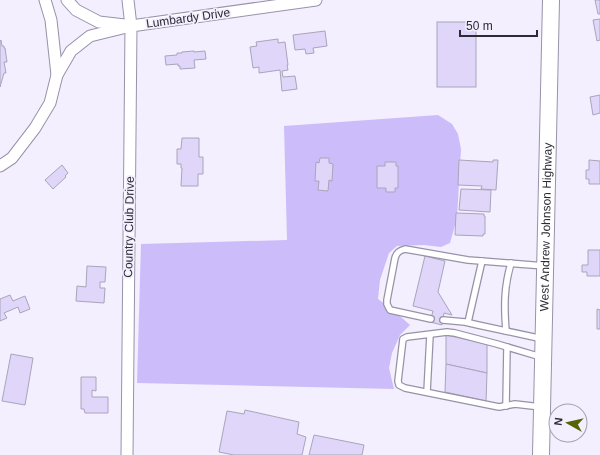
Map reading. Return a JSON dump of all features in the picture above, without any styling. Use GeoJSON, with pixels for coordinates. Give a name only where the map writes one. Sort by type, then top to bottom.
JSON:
{"type":"FeatureCollection","features":[{"type":"Feature","properties":{"kind":"main road","name":"West Andrew Johnson Highway"},"geometry":{"type":"LineString","coordinates":[[541,455],[551,0]]}},
{"type":"Feature","properties":{"kind":"street"},"geometry":{"type":"LineString","coordinates":[[45,0],[51,20],[57,75]]}},
{"type":"Feature","properties":{"kind":"street"},"geometry":{"type":"LineString","coordinates":[[67,0],[76,10],[99,22],[131,26]]}},
{"type":"Feature","properties":{"kind":"street","name":"Country Club Drive"},"geometry":{"type":"LineString","coordinates":[[127,455],[131,26],[128,0]]}},
{"type":"Feature","properties":{"kind":"street","name":"Lumbardy Drive"},"geometry":{"type":"LineString","coordinates":[[131,26],[316,0]]}},
{"type":"Feature","properties":{"kind":"street"},"geometry":{"type":"LineString","coordinates":[[0,166],[12,158],[47,110],[57,75],[71,51],[90,36],[131,26]]}},
{"type":"Feature","properties":{"kind":"lane"},"geometry":{"type":"LineString","coordinates":[[431,319],[390,310],[387,304],[395,258],[400,250],[405,249],[468,260],[545,266]]}},
{"type":"Feature","properties":{"kind":"lane"},"geometry":{"type":"LineString","coordinates":[[468,322],[482,261]]}},
{"type":"Feature","properties":{"kind":"lane"},"geometry":{"type":"LineString","coordinates":[[506,331],[505,293],[511,263]]}},
{"type":"Feature","properties":{"kind":"lane"},"geometry":{"type":"LineString","coordinates":[[443,320],[468,322],[478,326],[544,339]]}},
{"type":"Feature","properties":{"kind":"lane"},"geometry":{"type":"LineString","coordinates":[[542,407],[516,404],[499,407],[405,388],[399,385],[398,381],[403,339],[407,337],[447,332],[455,333],[543,357]]}},
{"type":"Feature","properties":{"kind":"lane"},"geometry":{"type":"LineString","coordinates":[[427,392],[430,335]]}},
{"type":"Feature","properties":{"kind":"lane"},"geometry":{"type":"LineString","coordinates":[[506,406],[507,347]]}},
{"type":"Feature","properties":{"kind":"shaded area"},"geometry":{"type":"Polygon","coordinates":[[[438,115],[452,124],[458,134],[461,149],[457,218],[450,243],[441,247],[424,245],[397,246],[389,253],[380,280],[378,299],[410,325],[400,335],[392,353],[389,368],[394,389],[137,383],[141,244],[287,240],[284,126],[438,115]]]}},
{"type":"Feature","properties":{"kind":"building"},"geometry":{"type":"Polygon","coordinates":[[[595,0],[600,0],[600,14],[598,14],[595,0]]]}},
{"type":"Feature","properties":{"kind":"building"},"geometry":{"type":"Polygon","coordinates":[[[600,19],[600,40],[597,41],[593,20],[600,19]]]}},
{"type":"Feature","properties":{"kind":"building"},"geometry":{"type":"Polygon","coordinates":[[[437,22],[476,22],[476,87],[437,87],[437,22]]]}},
{"type":"Feature","properties":{"kind":"building"},"geometry":{"type":"Polygon","coordinates":[[[325,31],[327,46],[313,48],[314,53],[306,54],[305,49],[295,50],[293,35],[325,31]]]}},
{"type":"Feature","properties":{"kind":"building"},"geometry":{"type":"Polygon","coordinates":[[[278,39],[278,43],[285,42],[288,70],[282,71],[283,77],[295,76],[297,89],[282,91],[280,70],[259,73],[259,67],[253,68],[250,47],[257,46],[256,42],[278,39]]]}},
{"type":"Feature","properties":{"kind":"building"},"geometry":{"type":"Polygon","coordinates":[[[1,40],[2,46],[5,48],[7,62],[4,62],[6,73],[4,73],[0,87],[0,41],[1,40]]]}},
{"type":"Feature","properties":{"kind":"building"},"geometry":{"type":"Polygon","coordinates":[[[194,51],[205,51],[206,59],[194,60],[195,68],[180,69],[178,64],[166,65],[165,56],[194,51]]]}},
{"type":"Feature","properties":{"kind":"building"},"geometry":{"type":"Polygon","coordinates":[[[600,95],[600,113],[593,115],[590,97],[600,95]]]}},
{"type":"Feature","properties":{"kind":"building"},"geometry":{"type":"Polygon","coordinates":[[[182,138],[199,138],[199,157],[203,157],[203,174],[198,174],[198,186],[181,186],[182,168],[181,164],[177,164],[177,149],[181,149],[182,138]]]}},
{"type":"Feature","properties":{"kind":"building"},"geometry":{"type":"Polygon","coordinates":[[[320,158],[329,158],[329,163],[333,164],[332,181],[329,180],[328,191],[318,190],[319,181],[315,181],[316,162],[319,163],[320,158]]]}},
{"type":"Feature","properties":{"kind":"building"},"geometry":{"type":"Polygon","coordinates":[[[459,160],[493,162],[493,160],[498,160],[496,190],[481,189],[482,186],[458,185],[459,160]]]}},
{"type":"Feature","properties":{"kind":"building"},"geometry":{"type":"Polygon","coordinates":[[[589,160],[600,161],[600,184],[589,184],[589,179],[586,179],[586,170],[589,170],[589,160]]]}},
{"type":"Feature","properties":{"kind":"building"},"geometry":{"type":"Polygon","coordinates":[[[385,162],[396,162],[396,166],[398,166],[398,188],[395,188],[395,192],[386,192],[386,188],[377,188],[377,166],[385,166],[385,162]]]}},
{"type":"Feature","properties":{"kind":"building"},"geometry":{"type":"Polygon","coordinates":[[[62,165],[68,173],[65,176],[66,177],[53,189],[45,180],[62,165]]]}},
{"type":"Feature","properties":{"kind":"building"},"geometry":{"type":"Polygon","coordinates":[[[461,189],[491,190],[490,212],[459,210],[461,189]]]}},
{"type":"Feature","properties":{"kind":"building"},"geometry":{"type":"Polygon","coordinates":[[[456,213],[484,214],[485,234],[483,234],[483,236],[455,235],[456,213]]]}},
{"type":"Feature","properties":{"kind":"building"},"geometry":{"type":"Polygon","coordinates":[[[588,250],[600,250],[600,276],[587,276],[587,272],[582,272],[582,265],[588,265],[588,250]]]}},
{"type":"Feature","properties":{"kind":"building"},"geometry":{"type":"Polygon","coordinates":[[[425,256],[445,261],[438,292],[452,315],[444,313],[442,325],[430,322],[433,311],[413,306],[425,256]]]}},
{"type":"Feature","properties":{"kind":"building"},"geometry":{"type":"Polygon","coordinates":[[[87,266],[106,267],[105,282],[100,282],[100,288],[105,288],[104,303],[76,301],[77,286],[86,287],[87,266]]]}},
{"type":"Feature","properties":{"kind":"building"},"geometry":{"type":"Polygon","coordinates":[[[10,295],[13,301],[25,296],[30,309],[20,313],[18,307],[4,313],[7,318],[0,321],[0,299],[10,295]]]}},
{"type":"Feature","properties":{"kind":"building"},"geometry":{"type":"Polygon","coordinates":[[[597,309],[600,310],[600,329],[597,329],[597,309]]]}},
{"type":"Feature","properties":{"kind":"building"},"geometry":{"type":"Polygon","coordinates":[[[446,335],[487,344],[487,373],[446,364],[446,335]]]}},
{"type":"Feature","properties":{"kind":"building"},"geometry":{"type":"Polygon","coordinates":[[[11,354],[33,358],[25,405],[2,401],[11,354]]]}},
{"type":"Feature","properties":{"kind":"building"},"geometry":{"type":"Polygon","coordinates":[[[446,364],[487,373],[486,401],[445,392],[446,364]]]}},
{"type":"Feature","properties":{"kind":"building"},"geometry":{"type":"Polygon","coordinates":[[[81,377],[96,377],[96,391],[92,390],[92,397],[108,397],[108,413],[85,413],[84,409],[81,409],[81,377]]]}},
{"type":"Feature","properties":{"kind":"building"},"geometry":{"type":"Polygon","coordinates":[[[245,410],[299,422],[297,434],[306,437],[302,455],[234,455],[219,452],[227,411],[244,414],[245,410]]]}},
{"type":"Feature","properties":{"kind":"building"},"geometry":{"type":"Polygon","coordinates":[[[314,435],[364,445],[362,455],[309,455],[314,435]]]}}]}
